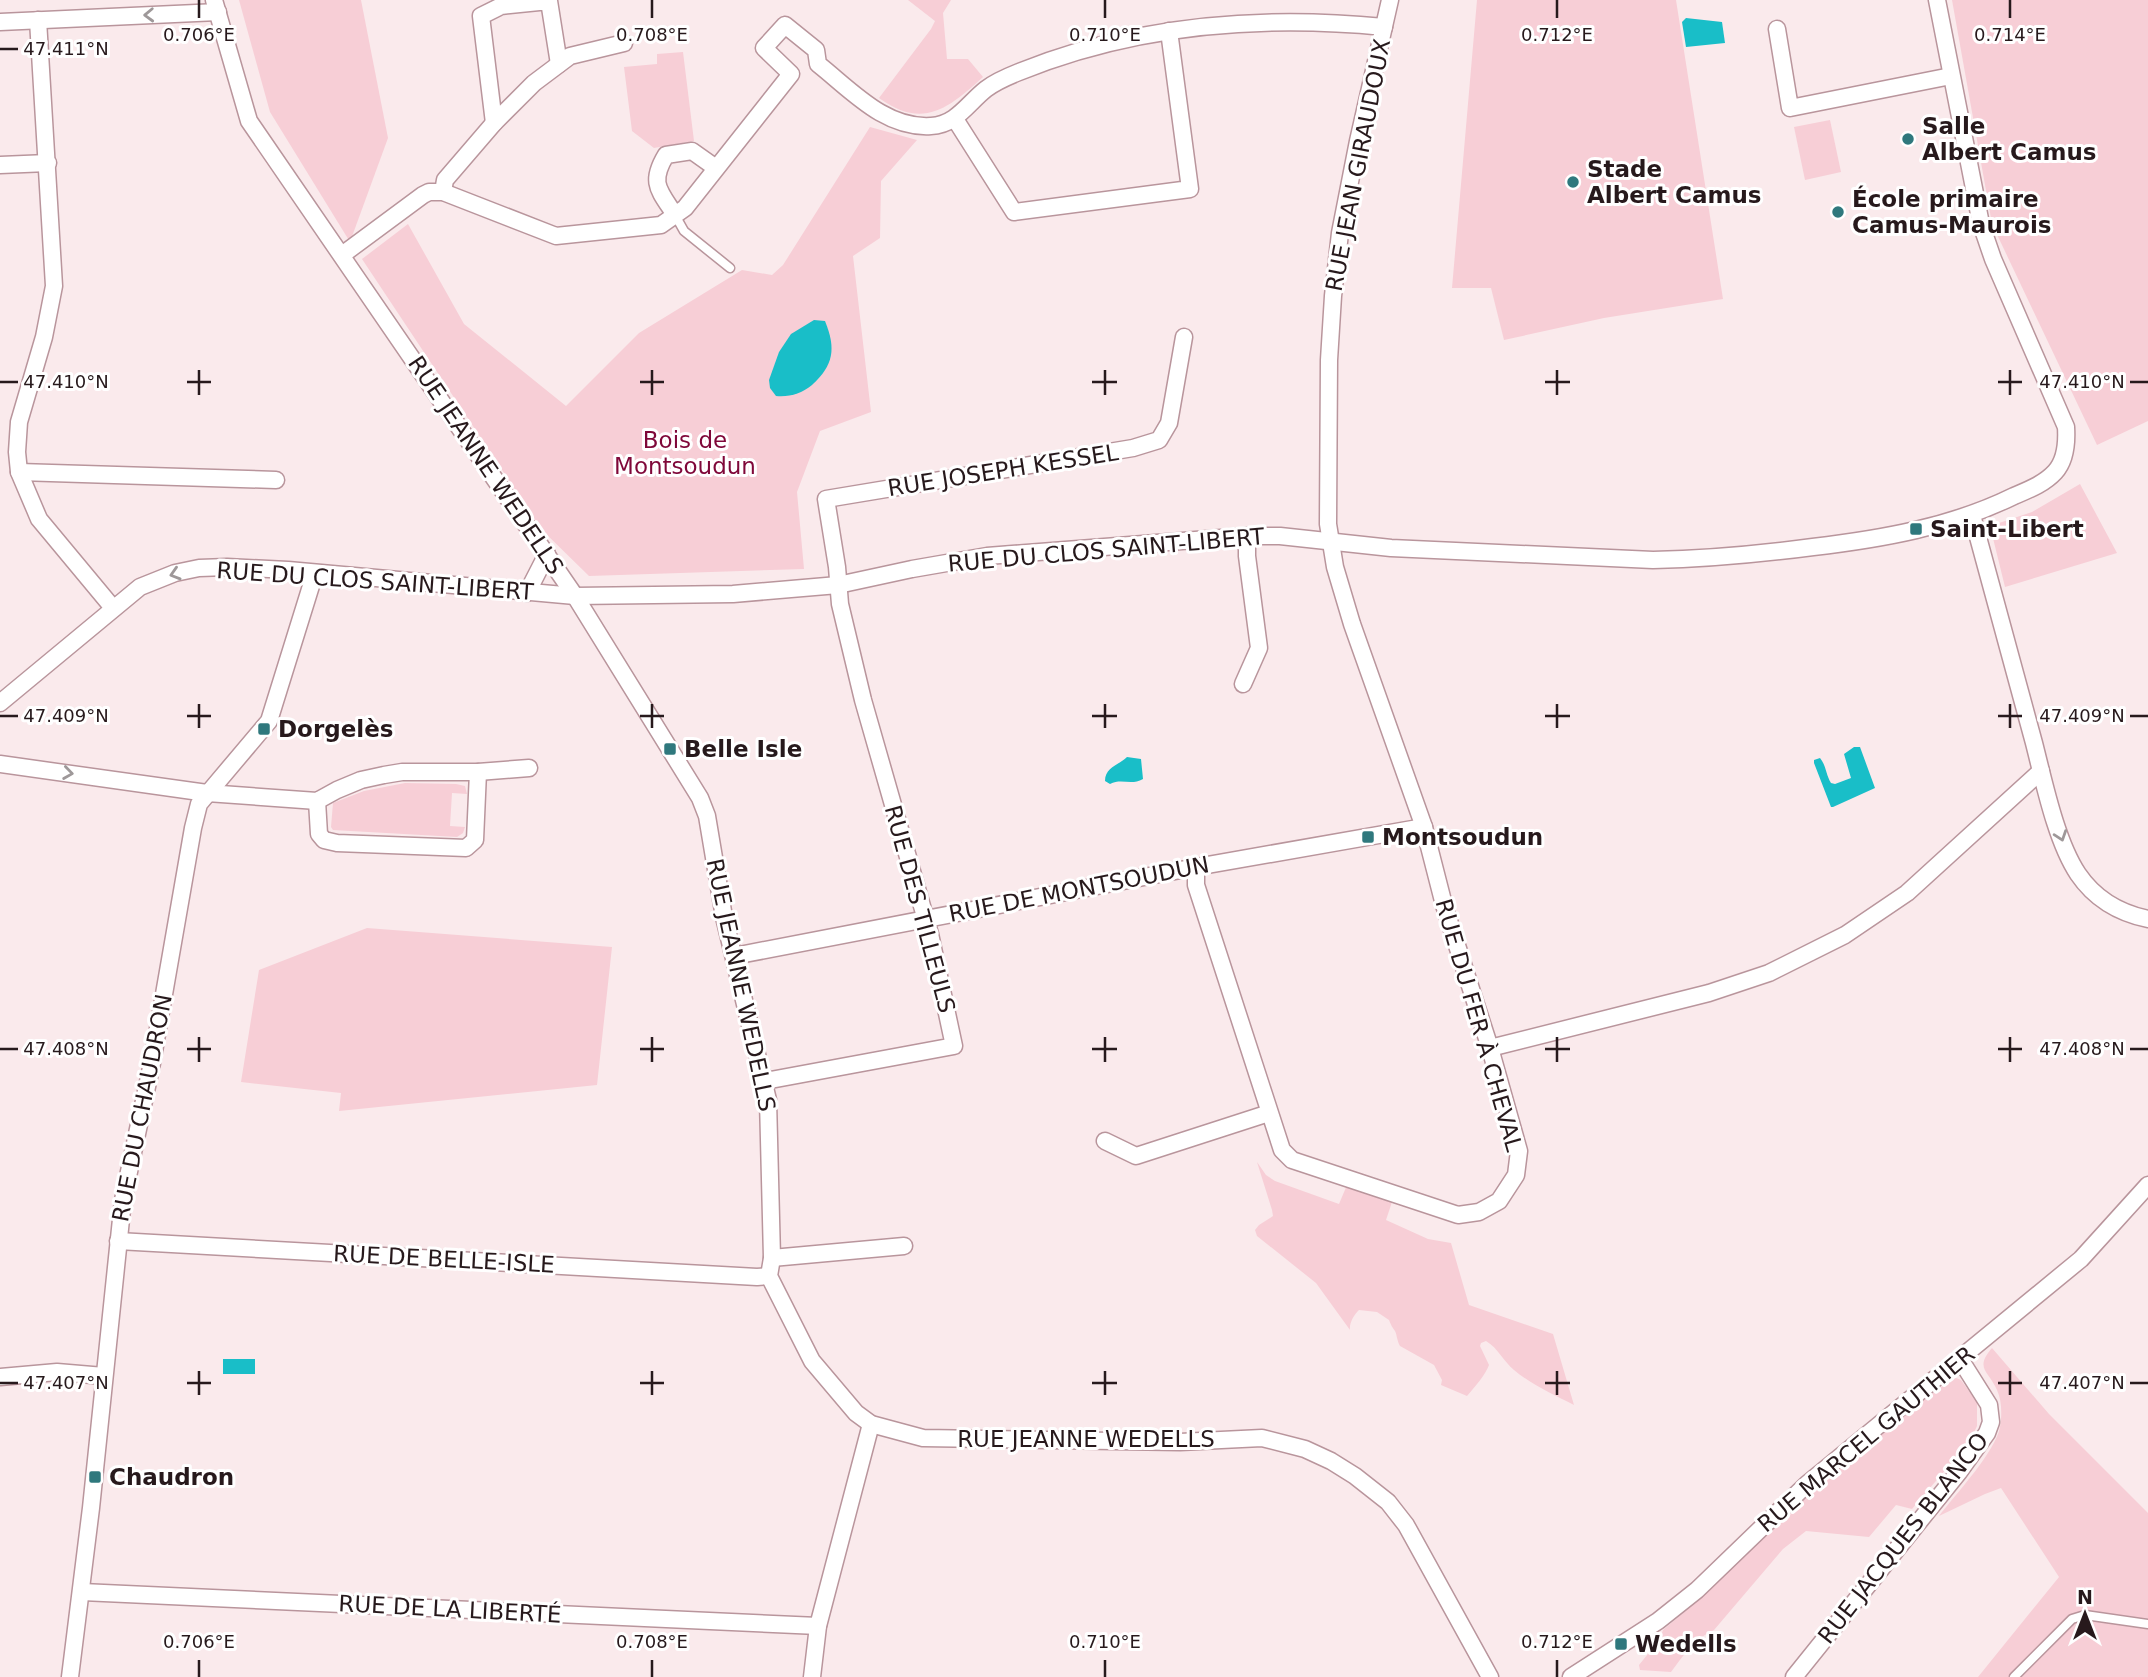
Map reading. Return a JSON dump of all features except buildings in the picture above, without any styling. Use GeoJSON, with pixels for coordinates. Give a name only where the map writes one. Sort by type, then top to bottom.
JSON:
{"type":"FeatureCollection","features":[{"type":"Feature","properties":{"kind":"street","name":"RUE JEAN GIRAUDOUX"},"geometry":{"type":"LineString","coordinates":[[1329,541],[1328,400],[1333,296],[1343,220],[1390,0]]}},
{"type":"Feature","properties":{"kind":"street"},"geometry":{"type":"LineString","coordinates":[[1777,29],[1790,108],[1951,76],[1937,0]]}},
{"type":"Feature","properties":{"kind":"street"},"geometry":{"type":"LineString","coordinates":[[494,123],[481,16],[501,6],[549,1],[559,64]]}},
{"type":"Feature","properties":{"kind":"street"},"geometry":{"type":"LineString","coordinates":[[0,22],[216,6]]}},
{"type":"Feature","properties":{"kind":"street","name":"RUE JEANNE WEDELLS"},"geometry":{"type":"LineString","coordinates":[[216,6],[249,121],[547,554],[700,797],[708,816],[724,917],[769,1107],[772,1258],[769,1276],[812,1362],[856,1413],[871,1424],[923,1438],[1180,1442],[1262,1438],[1305,1449],[1331,1461],[1388,1502],[1406,1525],[1490,1677]]}},
{"type":"Feature","properties":{"kind":"street"},"geometry":{"type":"LineString","coordinates":[[38,20],[54,286],[44,337],[19,422],[19,472],[39,519],[113,608]]}},
{"type":"Feature","properties":{"kind":"street"},"geometry":{"type":"LineString","coordinates":[[791,74],[764,48],[785,24],[816,50],[818,64],[880,113],[904,124],[932,127],[955,119],[988,88],[1018,72],[1092,47],[1169,31],[1256,22],[1329,22],[1384,27]]}},
{"type":"Feature","properties":{"kind":"street"},"geometry":{"type":"LineString","coordinates":[[955,119],[1014,212],[1190,189],[1169,31]]}},
{"type":"Feature","properties":{"kind":"street"},"geometry":{"type":"LineString","coordinates":[[443,192],[445,180],[494,123],[534,83],[570,56],[624,43]]}},
{"type":"Feature","properties":{"kind":"street"},"geometry":{"type":"LineString","coordinates":[[342,255],[429,192],[443,192],[556,236],[661,225],[685,208],[791,74],[818,64]]}},
{"type":"Feature","properties":{"kind":"street","name":"RUE DU CLOS SAINT-LIBERT"},"geometry":{"type":"LineString","coordinates":[[0,703],[140,587],[174,573],[199,568],[227,567],[315,573],[575,596],[733,594],[838,585],[987,556],[1247,536],[1280,536],[1391,548],[1682,559],[1859,542],[1972,515],[2039,485],[2053,474],[2060,466],[2064,454],[2066,427],[1993,259],[1981,224],[1951,76]]}},
{"type":"Feature","properties":{"kind":"street"},"geometry":{"type":"LineString","coordinates":[[675,215],[658,189],[657,170],[666,155],[692,151],[716,168]]}},
{"type":"Feature","properties":{"kind":"street"},"geometry":{"type":"LineString","coordinates":[[0,165],[48,163]]}},
{"type":"Feature","properties":{"kind":"street","name":"RUE JOSEPH KESSEL"},"geometry":{"type":"LineString","coordinates":[[838,585],[826,499],[1133,448],[1159,440],[1169,423],[1184,337]]}},
{"type":"Feature","properties":{"kind":"street"},"geometry":{"type":"LineString","coordinates":[[19,472],[276,480]]}},
{"type":"Feature","properties":{"kind":"street"},"geometry":{"type":"LineString","coordinates":[[1972,515],[2041,771],[2068,857],[2079,876],[2103,902],[2129,915],[2148,919]]}},
{"type":"Feature","properties":{"kind":"street"},"geometry":{"type":"LineString","coordinates":[[1243,684],[1259,648],[1247,556],[1247,536]]}},
{"type":"Feature","properties":{"kind":"street","name":"RUE DU FER À CHEVAL"},"geometry":{"type":"LineString","coordinates":[[1196,867],[1196,885],[1282,1150],[1292,1160],[1458,1215],[1479,1212],[1499,1201],[1516,1175],[1519,1151],[1490,1048],[1444,905],[1424,827],[1352,624],[1329,541]]}},
{"type":"Feature","properties":{"kind":"street"},"geometry":{"type":"LineString","coordinates":[[527,593],[547,554]]}},
{"type":"Feature","properties":{"kind":"street","name":"RUE DU CHAUDRON"},"geometry":{"type":"LineString","coordinates":[[70,1677],[82,1592],[123,1200],[152,1063],[193,828],[199,804],[269,721],[315,573]]}},
{"type":"Feature","properties":{"kind":"street","name":"RUE DES TILLEULS"},"geometry":{"type":"LineString","coordinates":[[765,1081],[954,1046],[930,934],[863,700],[838,585]]}},
{"type":"Feature","properties":{"kind":"street"},"geometry":{"type":"LineString","coordinates":[[0,764],[207,793],[317,801],[361,780],[384,775],[529,768]]}},
{"type":"Feature","properties":{"kind":"street"},"geometry":{"type":"LineString","coordinates":[[1490,1048],[1709,993],[1769,973],[1845,935],[1907,893],[2041,771]]}},
{"type":"Feature","properties":{"kind":"street"},"geometry":{"type":"LineString","coordinates":[[317,801],[319,834],[324,840],[337,843],[466,848],[475,840],[478,772]]}},
{"type":"Feature","properties":{"kind":"street","name":"RUE DE MONTSOUDUN"},"geometry":{"type":"LineString","coordinates":[[734,956],[1196,867],[1424,827]]}},
{"type":"Feature","properties":{"kind":"street"},"geometry":{"type":"LineString","coordinates":[[1105,1141],[1136,1156],[1269,1113]]}},
{"type":"Feature","properties":{"kind":"street","name":"RUE MARCEL GAUTHIER"},"geometry":{"type":"LineString","coordinates":[[1572,1677],[1658,1621],[1697,1590],[1807,1484],[2081,1259],[2148,1185]]}},
{"type":"Feature","properties":{"kind":"street","name":"RUE DE BELLE-ISLE"},"geometry":{"type":"LineString","coordinates":[[118,1241],[769,1276]]}},
{"type":"Feature","properties":{"kind":"street"},"geometry":{"type":"LineString","coordinates":[[772,1258],[904,1246]]}},
{"type":"Feature","properties":{"kind":"street","name":"RUE JACQUES BLANCO"},"geometry":{"type":"LineString","coordinates":[[1794,1677],[1959,1472],[1987,1433],[1991,1422],[1989,1405],[1960,1359]]}},
{"type":"Feature","properties":{"kind":"street"},"geometry":{"type":"LineString","coordinates":[[0,1377],[57,1372],[104,1376]]}},
{"type":"Feature","properties":{"kind":"street"},"geometry":{"type":"LineString","coordinates":[[812,1677],[818,1626],[871,1424]]}},
{"type":"Feature","properties":{"kind":"street","name":"RUE DE LA LIBERTÉ"},"geometry":{"type":"LineString","coordinates":[[82,1592],[818,1626]]}},
{"type":"Feature","properties":{"kind":"lane"},"geometry":{"type":"LineString","coordinates":[[675,215],[684,231],[730,268]]}},
{"type":"Feature","properties":{"kind":"lane"},"geometry":{"type":"LineString","coordinates":[[2014,1677],[2072,1619],[2085,1615],[2148,1624]]}},
{"type":"Feature","properties":{"kind":"green space"},"geometry":{"type":"Polygon","coordinates":[[[239,0],[361,0],[388,138],[350,242],[270,112],[239,0]]]}},
{"type":"Feature","properties":{"kind":"green space"},"geometry":{"type":"Polygon","coordinates":[[[908,0],[951,0],[943,13],[947,59],[968,59],[983,77],[947,106],[922,114],[895,108],[879,98],[935,21],[908,0]]]}},
{"type":"Feature","properties":{"kind":"green space"},"geometry":{"type":"Polygon","coordinates":[[[1477,0],[1676,0],[1723,299],[1604,318],[1504,340],[1491,288],[1452,288],[1477,0]]]}},
{"type":"Feature","properties":{"kind":"green space"},"geometry":{"type":"Polygon","coordinates":[[[1952,0],[2148,0],[2148,421],[2097,445],[1992,224],[1952,0]]]}},
{"type":"Feature","properties":{"kind":"green space"},"geometry":{"type":"Polygon","coordinates":[[[683,52],[694,141],[654,148],[632,131],[624,67],[657,64],[657,54],[683,52]]]}},
{"type":"Feature","properties":{"kind":"green space"},"geometry":{"type":"Polygon","coordinates":[[[1830,120],[1841,172],[1805,180],[1794,127],[1830,120]]]}},
{"type":"Feature","properties":{"kind":"green space","name":"Bois de Montsoudun"},"geometry":{"type":"Polygon","coordinates":[[[870,127],[917,140],[881,181],[880,238],[853,256],[871,412],[820,431],[797,492],[804,569],[589,576],[542,530],[362,259],[408,224],[464,324],[566,406],[639,333],[742,270],[772,275],[783,265],[870,127]]]}},
{"type":"Feature","properties":{"kind":"green space"},"geometry":{"type":"Polygon","coordinates":[[[2080,484],[2117,553],[2005,587],[1990,526],[2032,512],[2080,484]]]}},
{"type":"Feature","properties":{"kind":"green space"},"geometry":{"type":"Polygon","coordinates":[[[405,783],[465,786],[467,794],[452,793],[450,826],[465,827],[463,833],[457,837],[333,830],[331,827],[333,803],[364,791],[405,783]]]}},
{"type":"Feature","properties":{"kind":"green space"},"geometry":{"type":"Polygon","coordinates":[[[367,928],[612,947],[597,1085],[339,1111],[341,1093],[241,1082],[259,970],[367,928]]]}},
{"type":"Feature","properties":{"kind":"green space"},"geometry":{"type":"Polygon","coordinates":[[[1257,1162],[1266,1175],[1275,1181],[1339,1204],[1347,1185],[1392,1202],[1386,1220],[1428,1239],[1451,1243],[1469,1305],[1553,1334],[1574,1405],[1510,1367],[1486,1341],[1480,1346],[1489,1365],[1467,1396],[1441,1385],[1442,1380],[1434,1365],[1400,1346],[1389,1320],[1377,1312],[1359,1310],[1352,1319],[1350,1330],[1316,1283],[1257,1236],[1255,1230],[1259,1225],[1273,1216],[1257,1162]]]}},
{"type":"Feature","properties":{"kind":"green space"},"geometry":{"type":"Polygon","coordinates":[[[1992,1348],[2049,1414],[2148,1513],[2148,1677],[1978,1677],[2059,1577],[2001,1488],[1939,1516],[1983,1460],[1997,1437],[2000,1427],[2000,1399],[1984,1366],[1992,1348]]]}},
{"type":"Feature","properties":{"kind":"green space"},"geometry":{"type":"Polygon","coordinates":[[[1956,1378],[1961,1380],[1977,1402],[1977,1426],[1970,1441],[1912,1509],[1896,1505],[1869,1537],[1806,1531],[1783,1549],[1714,1630],[1695,1643],[1671,1672],[1640,1670],[1639,1665],[1660,1639],[1663,1630],[1816,1487],[1881,1433],[1956,1378]]]}},
{"type":"Feature","properties":{"kind":"water"},"geometry":{"type":"Polygon","coordinates":[[[1686,18],[1722,22],[1725,43],[1686,47],[1682,22],[1686,18]]]}},
{"type":"Feature","properties":{"kind":"water"},"geometry":{"type":"Polygon","coordinates":[[[814,320],[825,321],[829,331],[832,348],[829,363],[808,388],[795,394],[776,396],[770,388],[769,380],[779,352],[791,334],[814,320]]]}},
{"type":"Feature","properties":{"kind":"water"},"geometry":{"type":"Polygon","coordinates":[[[1854,747],[1860,747],[1875,788],[1831,807],[1814,760],[1820,758],[1831,783],[1835,784],[1851,778],[1844,754],[1854,747]]]}},
{"type":"Feature","properties":{"kind":"water"},"geometry":{"type":"Polygon","coordinates":[[[1127,757],[1141,759],[1143,779],[1110,784],[1105,781],[1107,772],[1127,757]]]}},
{"type":"Feature","properties":{"kind":"water"},"geometry":{"type":"Polygon","coordinates":[[[223,1359],[255,1359],[255,1374],[223,1374],[223,1359]]]}},
{"type":"Feature","properties":{"kind":"place","name":"Salle Albert Camus"},"geometry":{"type":"Point","coordinates":[1908,139]}},
{"type":"Feature","properties":{"kind":"place","name":"Stade Albert Camus"},"geometry":{"type":"Point","coordinates":[1573,182]}},
{"type":"Feature","properties":{"kind":"place","name":"École primaire Camus-Maurois"},"geometry":{"type":"Point","coordinates":[1838,212]}},
{"type":"Feature","properties":{"kind":"place","name":"Saint-Libert"},"geometry":{"type":"Point","coordinates":[1916,529]}},
{"type":"Feature","properties":{"kind":"place","name":"Dorgelès"},"geometry":{"type":"Point","coordinates":[264,729]}},
{"type":"Feature","properties":{"kind":"place","name":"Belle Isle"},"geometry":{"type":"Point","coordinates":[670,749]}},
{"type":"Feature","properties":{"kind":"place","name":"Montsoudun"},"geometry":{"type":"Point","coordinates":[1368,837]}},
{"type":"Feature","properties":{"kind":"place","name":"Chaudron"},"geometry":{"type":"Point","coordinates":[95,1477]}},
{"type":"Feature","properties":{"kind":"place","name":"Wedells"},"geometry":{"type":"Point","coordinates":[1621,1644]}}]}
